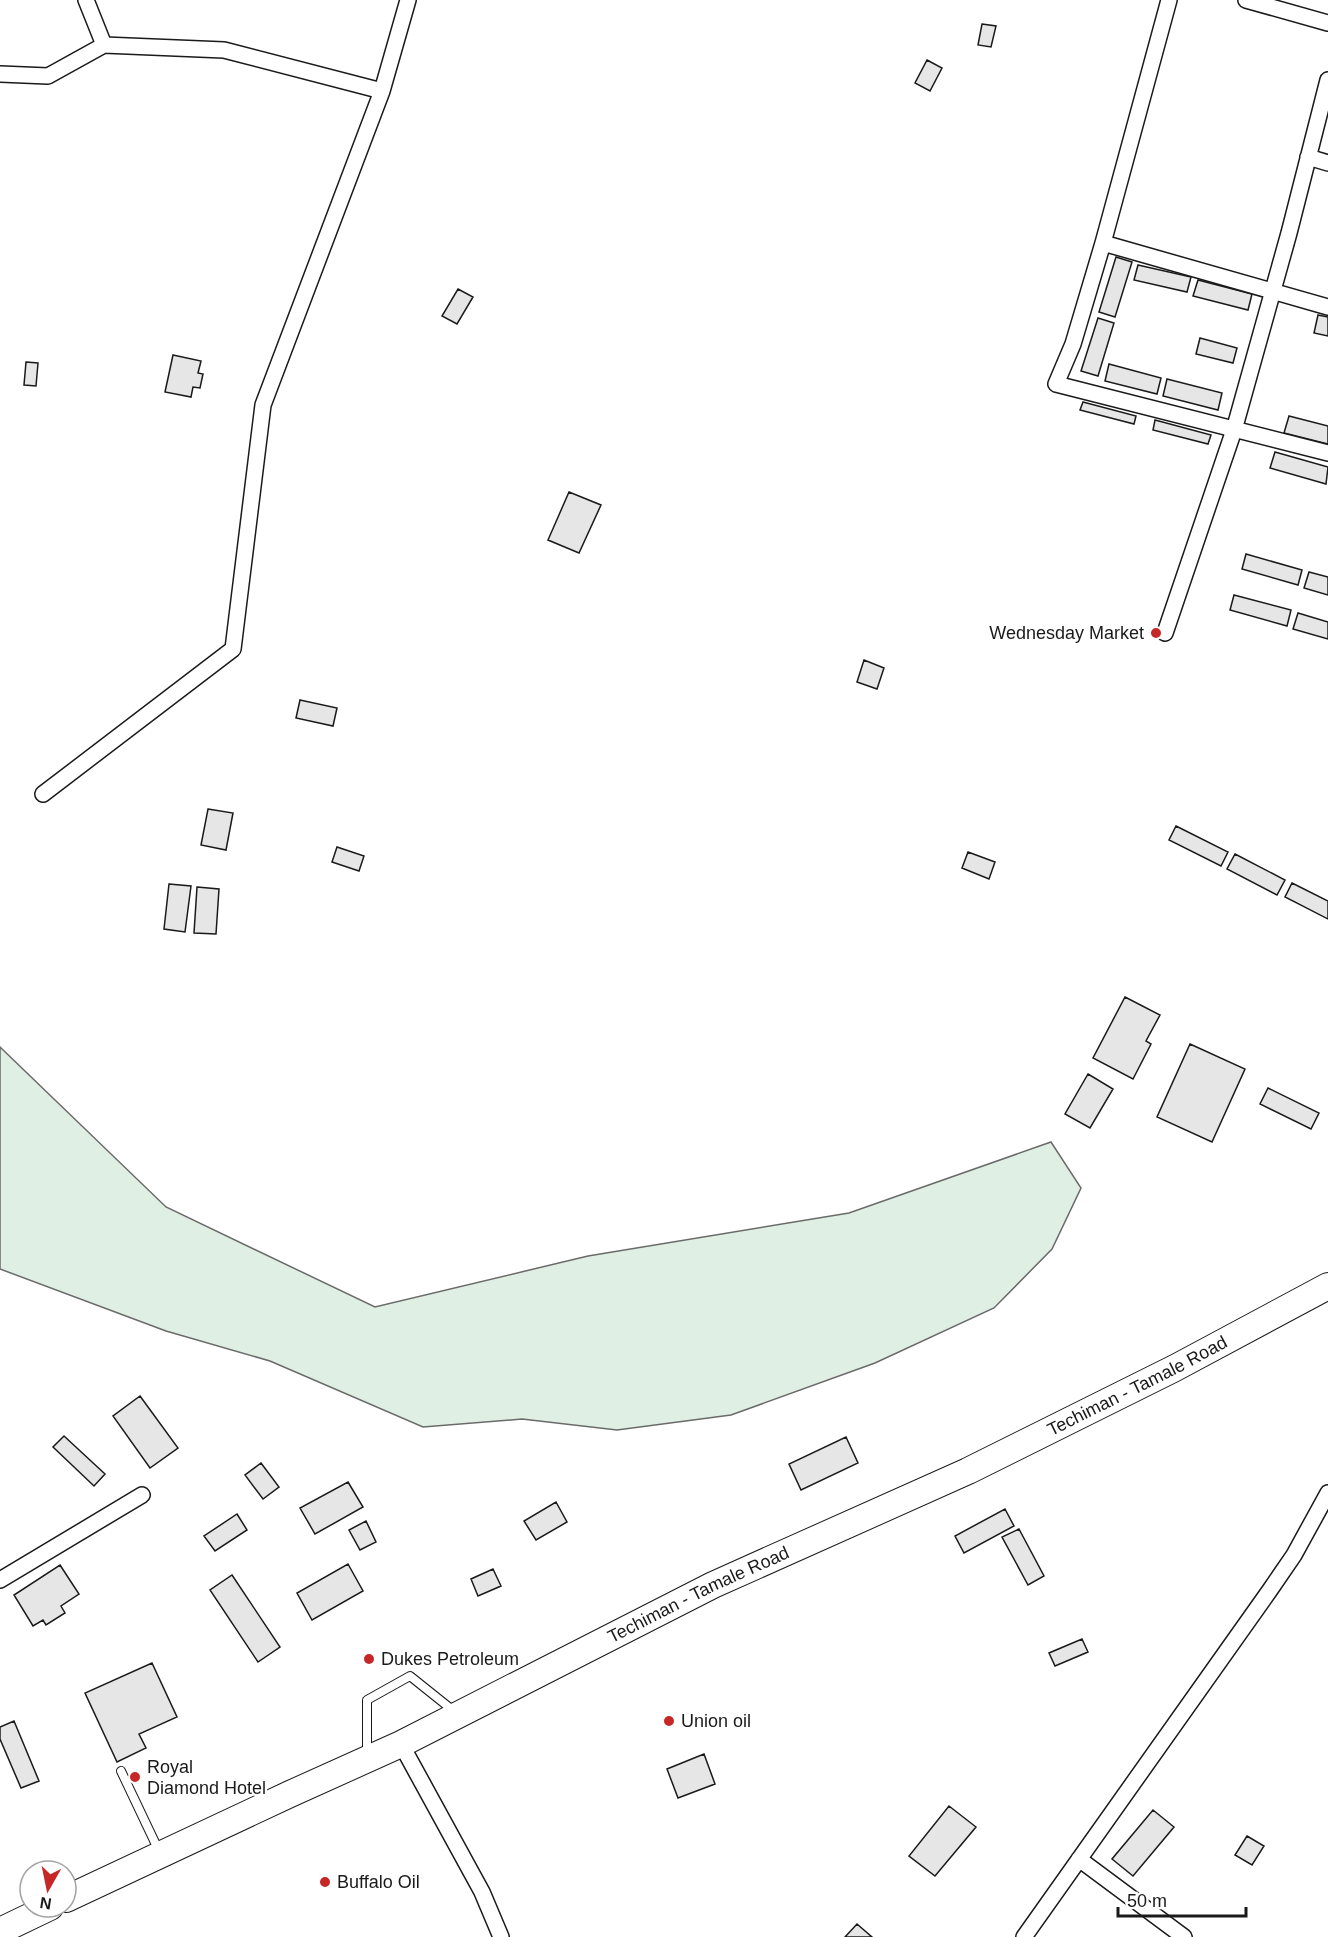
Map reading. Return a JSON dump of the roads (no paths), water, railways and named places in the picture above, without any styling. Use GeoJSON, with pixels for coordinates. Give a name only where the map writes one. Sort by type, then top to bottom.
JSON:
{"type":"FeatureCollection","features":[{"type":"Feature","properties":{"kind":"highway","name":"Techiman - Tamale Road"},"geometry":{"type":"LineString","coordinates":[[78,1893],[401,1744],[712,1586],[864,1520],[1067,1423],[1260,1324],[1328,1286]]}},
{"type":"Feature","properties":{"kind":"highway"},"geometry":{"type":"LineString","coordinates":[[0,1931],[25,1919]]}},
{"type":"Feature","properties":{"kind":"street"},"geometry":{"type":"LineString","coordinates":[[86,0],[104,45]]}},
{"type":"Feature","properties":{"kind":"street"},"geometry":{"type":"LineString","coordinates":[[43,794],[233,650],[263,405],[382,91],[408,0]]}},
{"type":"Feature","properties":{"kind":"street"},"geometry":{"type":"LineString","coordinates":[[1169,0],[1103,243],[1073,344],[1056,384],[1328,453]]}},
{"type":"Feature","properties":{"kind":"street"},"geometry":{"type":"LineString","coordinates":[[1246,0],[1328,22]]}},
{"type":"Feature","properties":{"kind":"street"},"geometry":{"type":"LineString","coordinates":[[0,74],[48,76],[104,45],[225,50],[382,91]]}},
{"type":"Feature","properties":{"kind":"street"},"geometry":{"type":"LineString","coordinates":[[1165,633],[1234,430],[1328,80]]}},
{"type":"Feature","properties":{"kind":"street"},"geometry":{"type":"LineString","coordinates":[[1308,157],[1328,163]]}},
{"type":"Feature","properties":{"kind":"street"},"geometry":{"type":"LineString","coordinates":[[1103,243],[1328,307]]}},
{"type":"Feature","properties":{"kind":"street"},"geometry":{"type":"LineString","coordinates":[[1023,1937],[1294,1555],[1328,1493]]}},
{"type":"Feature","properties":{"kind":"street"},"geometry":{"type":"LineString","coordinates":[[0,1580],[142,1495]]}},
{"type":"Feature","properties":{"kind":"street"},"geometry":{"type":"LineString","coordinates":[[401,1744],[482,1892],[501,1937]]}},
{"type":"Feature","properties":{"kind":"street"},"geometry":{"type":"LineString","coordinates":[[1079,1859],[1184,1937]]}},
{"type":"Feature","properties":{"kind":"lane"},"geometry":{"type":"LineString","coordinates":[[367,1759],[367,1700],[410,1676],[459,1715]]}},
{"type":"Feature","properties":{"kind":"lane"},"geometry":{"type":"LineString","coordinates":[[121,1771],[161,1855]]}},
{"type":"Feature","properties":{"kind":"place","name":"Wednesday Market"},"geometry":{"type":"Point","coordinates":[1156,633]}},
{"type":"Feature","properties":{"kind":"place","name":"Dukes Petroleum"},"geometry":{"type":"Point","coordinates":[369,1659]}},
{"type":"Feature","properties":{"kind":"place","name":"Union oil"},"geometry":{"type":"Point","coordinates":[669,1721]}},
{"type":"Feature","properties":{"kind":"place","name":"Royal Diamond Hotel"},"geometry":{"type":"Point","coordinates":[135,1777]}},
{"type":"Feature","properties":{"kind":"place","name":"Buffalo Oil"},"geometry":{"type":"Point","coordinates":[325,1882]}}]}
